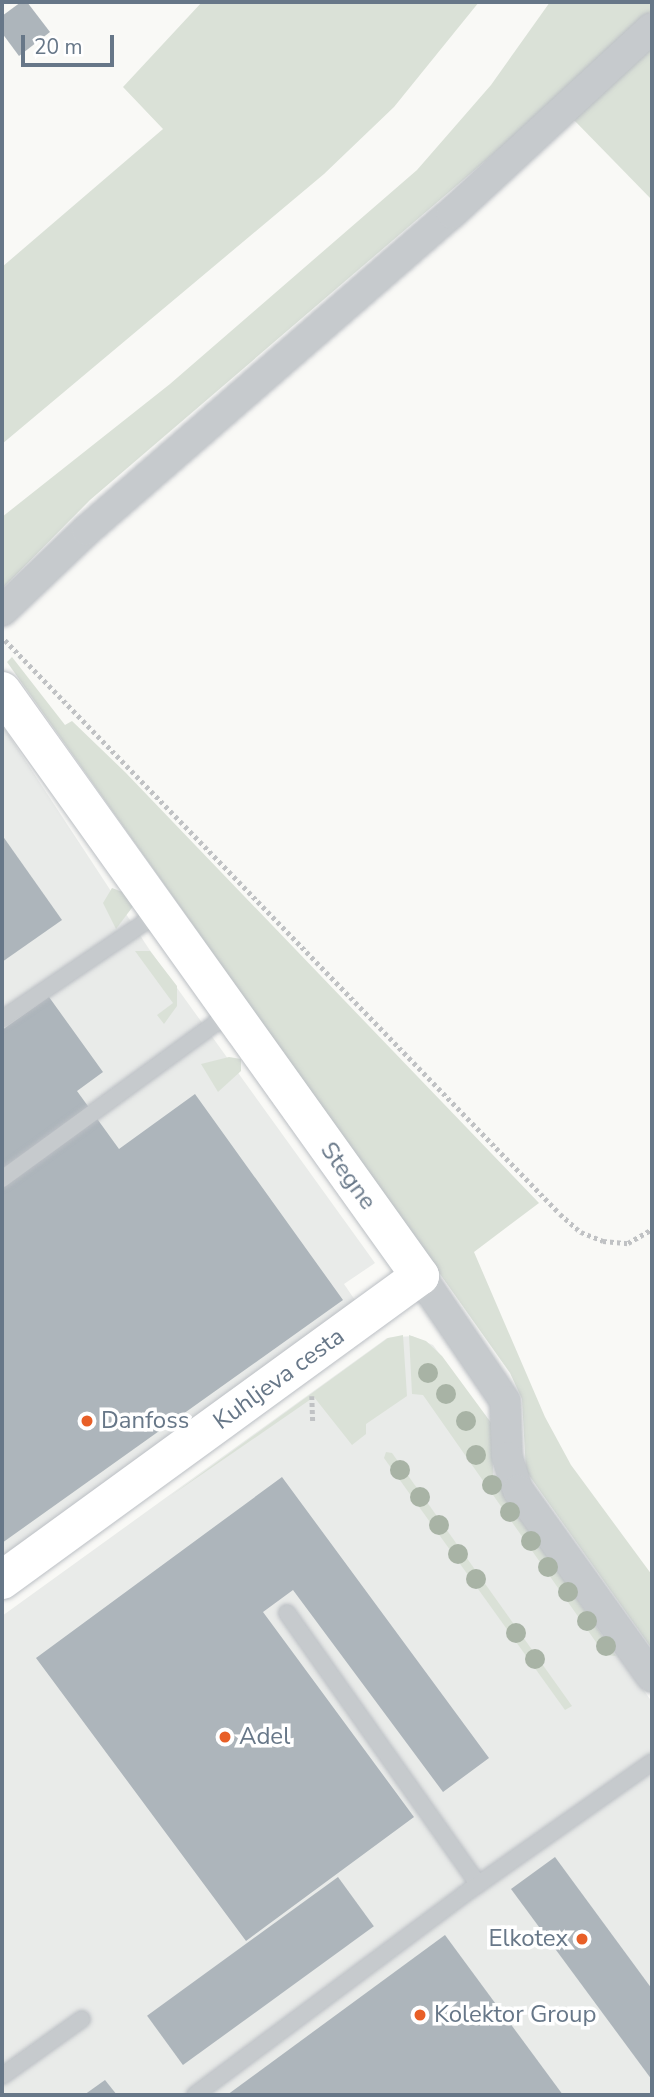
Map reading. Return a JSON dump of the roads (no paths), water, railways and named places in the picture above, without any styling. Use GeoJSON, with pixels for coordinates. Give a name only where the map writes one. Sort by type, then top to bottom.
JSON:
{"type":"FeatureCollection","features":[{"type":"Feature","properties":{"kind":"street"},"geometry":{"type":"LineString","coordinates":[[2,611],[88,530],[452,213],[652,28]]}},
{"type":"Feature","properties":{"kind":"street","name":"Stegne"},"geometry":{"type":"LineString","coordinates":[[2,691],[420,1276],[505,1401],[507,1457],[518,1490],[652,1677]]}},
{"type":"Feature","properties":{"kind":"street","name":"Kuhljeva cesta"},"geometry":{"type":"LineString","coordinates":[[2,1580],[420,1276]]}},
{"type":"Feature","properties":{"kind":"lane"},"geometry":{"type":"LineString","coordinates":[[2,1019],[160,912]]}},
{"type":"Feature","properties":{"kind":"lane"},"geometry":{"type":"LineString","coordinates":[[2,1179],[231,1012]]}},
{"type":"Feature","properties":{"kind":"lane"},"geometry":{"type":"LineString","coordinates":[[287,1614],[478,1884]]}},
{"type":"Feature","properties":{"kind":"lane"},"geometry":{"type":"LineString","coordinates":[[195,2095],[478,1884],[652,1762]]}},
{"type":"Feature","properties":{"kind":"lane"},"geometry":{"type":"LineString","coordinates":[[2,2076],[82,2019]]}},
{"type":"Feature","properties":{"kind":"place","name":"Danfoss"},"geometry":{"type":"Point","coordinates":[87,1421]}},
{"type":"Feature","properties":{"kind":"place","name":"Adel"},"geometry":{"type":"Point","coordinates":[225,1737]}},
{"type":"Feature","properties":{"kind":"place","name":"Elkotex"},"geometry":{"type":"Point","coordinates":[582,1939]}},
{"type":"Feature","properties":{"kind":"place","name":"Kolektor Group"},"geometry":{"type":"Point","coordinates":[420,2015]}}]}
